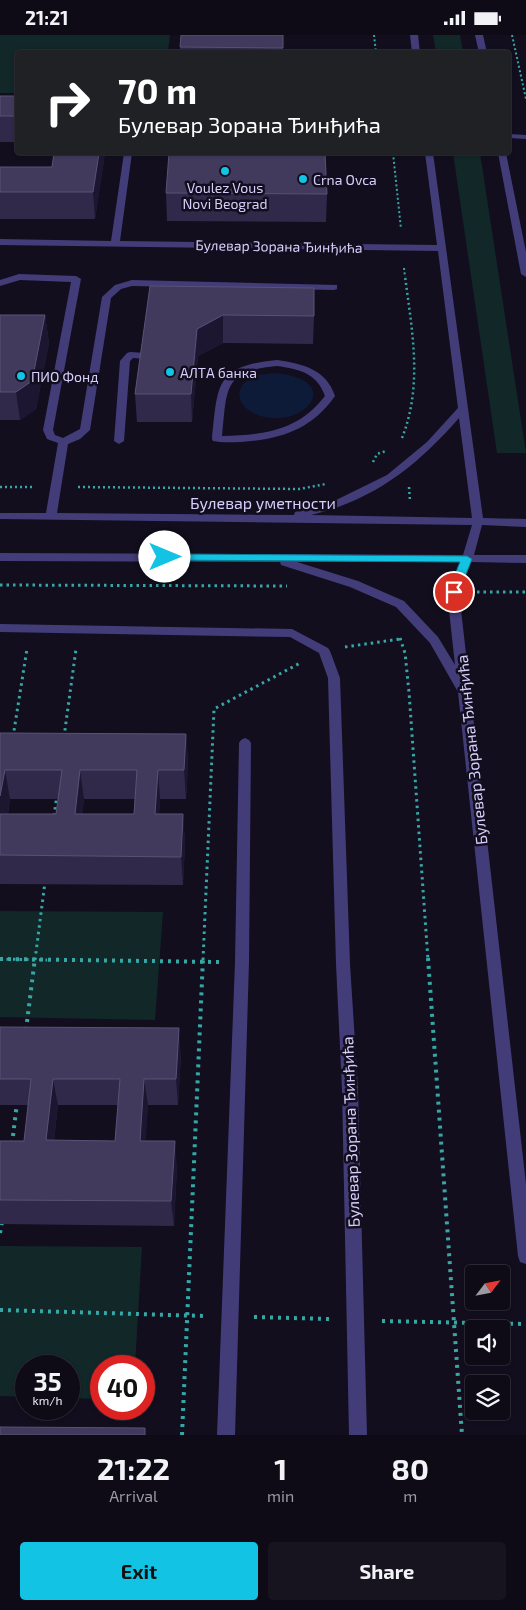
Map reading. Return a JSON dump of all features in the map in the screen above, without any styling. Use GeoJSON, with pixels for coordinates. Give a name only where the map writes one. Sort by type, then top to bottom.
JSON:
{"type":"FeatureCollection","features":[{"type":"Feature","properties":{"kind":"street"},"geometry":{"type":"LineString","coordinates":[[414,35],[416,50]]}},
{"type":"Feature","properties":{"kind":"street"},"geometry":{"type":"LineString","coordinates":[[479,35],[482,50]]}},
{"type":"Feature","properties":{"kind":"street"},"geometry":{"type":"LineString","coordinates":[[511,136],[526,137]]}},
{"type":"Feature","properties":{"kind":"street"},"geometry":{"type":"LineString","coordinates":[[116,244],[128,155]]}},
{"type":"Feature","properties":{"kind":"street","name":"Булевар Зорана Ђинђића"},"geometry":{"type":"LineString","coordinates":[[429,155],[478,521],[467,559],[454,592],[526,1256]]}},
{"type":"Feature","properties":{"kind":"street"},"geometry":{"type":"LineString","coordinates":[[502,155],[526,274]]}},
{"type":"Feature","properties":{"kind":"street","name":"Булевар Зорана Ђинђића"},"geometry":{"type":"LineString","coordinates":[[0,242],[442,248]]}},
{"type":"Feature","properties":{"kind":"street"},"geometry":{"type":"LineString","coordinates":[[0,283],[19,277],[76,279],[48,430],[51,437],[63,442],[76,437],[85,430],[107,297],[118,287],[132,283],[334,287]]}},
{"type":"Feature","properties":{"kind":"street"},"geometry":{"type":"LineString","coordinates":[[118,441],[125,361],[130,355],[146,356]]}},
{"type":"Feature","properties":{"kind":"street"},"geometry":{"type":"LineString","coordinates":[[258,363],[295,365],[310,370],[327,385],[330,396],[322,409],[301,425],[259,438],[217,439],[223,386],[230,375],[244,367],[258,363]]}},
{"type":"Feature","properties":{"kind":"street"},"geometry":{"type":"LineString","coordinates":[[274,519],[333,506],[391,477],[431,444],[463,408]]}},
{"type":"Feature","properties":{"kind":"street"},"geometry":{"type":"LineString","coordinates":[[51,516],[63,442]]}},
{"type":"Feature","properties":{"kind":"street","name":"Булевар уметности"},"geometry":{"type":"LineString","coordinates":[[0,516],[526,523]]}},
{"type":"Feature","properties":{"kind":"street"},"geometry":{"type":"LineString","coordinates":[[0,557],[526,559]]}},
{"type":"Feature","properties":{"kind":"street"},"geometry":{"type":"LineString","coordinates":[[271,558],[354,585],[400,604],[434,640],[452,670],[465,699]]}},
{"type":"Feature","properties":{"kind":"street"},"geometry":{"type":"LineString","coordinates":[[0,629],[292,633],[324,651]]}},
{"type":"Feature","properties":{"kind":"street","name":"Булевар Зорана Ђинђића"},"geometry":{"type":"LineString","coordinates":[[324,651],[334,678],[343,964],[350,1089],[358,1435]]}},
{"type":"Feature","properties":{"kind":"street"},"geometry":{"type":"LineString","coordinates":[[226,1435],[228,1317],[242,962],[245,743]]}},
{"type":"Feature","properties":{"kind":"path"},"geometry":{"type":"LineString","coordinates":[[374,35],[376,50]]}},
{"type":"Feature","properties":{"kind":"path"},"geometry":{"type":"LineString","coordinates":[[512,35],[526,99]]}},
{"type":"Feature","properties":{"kind":"path"},"geometry":{"type":"LineString","coordinates":[[393,155],[416,383],[409,426],[399,445]]}},
{"type":"Feature","properties":{"kind":"path"},"geometry":{"type":"LineString","coordinates":[[371,467],[377,454],[389,451]]}},
{"type":"Feature","properties":{"kind":"path"},"geometry":{"type":"LineString","coordinates":[[0,487],[299,489],[329,483]]}},
{"type":"Feature","properties":{"kind":"path"},"geometry":{"type":"LineString","coordinates":[[0,585],[290,586]]}},
{"type":"Feature","properties":{"kind":"path"},"geometry":{"type":"LineString","coordinates":[[12,743],[30,629]]}},
{"type":"Feature","properties":{"kind":"path"},"geometry":{"type":"LineString","coordinates":[[63,746],[78,629]]}},
{"type":"Feature","properties":{"kind":"path"},"geometry":{"type":"LineString","coordinates":[[394,631],[400,639],[405,653],[409,692],[462,1435]]}},
{"type":"Feature","properties":{"kind":"path"},"geometry":{"type":"LineString","coordinates":[[182,1435],[214,709],[324,651],[400,639]]}},
{"type":"Feature","properties":{"kind":"path"},"geometry":{"type":"LineString","coordinates":[[53,823],[57,794]]}},
{"type":"Feature","properties":{"kind":"path"},"geometry":{"type":"LineString","coordinates":[[25,1038],[47,872]]}},
{"type":"Feature","properties":{"kind":"path"},"geometry":{"type":"LineString","coordinates":[[0,959],[203,962]]}},
{"type":"Feature","properties":{"kind":"path"},"geometry":{"type":"LineString","coordinates":[[11,1145],[18,1097]]}},
{"type":"Feature","properties":{"kind":"path"},"geometry":{"type":"LineString","coordinates":[[0,1233],[2,1214]]}},
{"type":"Feature","properties":{"kind":"path"},"geometry":{"type":"LineString","coordinates":[[0,1310],[526,1324]]}},
{"type":"Feature","properties":{"kind":"green space"},"geometry":{"type":"Polygon","coordinates":[[[0,35],[170,35],[168,50],[99,50],[99,48],[98,50],[15,50],[15,93],[0,93],[0,35]]]}},
{"type":"Feature","properties":{"kind":"green space"},"geometry":{"type":"Polygon","coordinates":[[[433,35],[460,35],[463,50],[436,50],[433,35]]]}},
{"type":"Feature","properties":{"kind":"green space"},"geometry":{"type":"Polygon","coordinates":[[[453,155],[480,155],[526,453],[497,453],[453,155]]]}},
{"type":"Feature","properties":{"kind":"green space"},"geometry":{"type":"Polygon","coordinates":[[[0,911],[163,912],[155,1020],[0,1017],[0,911]]]}},
{"type":"Feature","properties":{"kind":"green space"},"geometry":{"type":"Polygon","coordinates":[[[0,1246],[142,1247],[136,1355],[90,1355],[90,1399],[80,1398],[80,1355],[15,1355],[15,1397],[0,1396],[0,1246]]]}},
{"type":"Feature","properties":{"kind":"water"},"geometry":{"type":"Polygon","coordinates":[[[277,373],[299,378],[310,386],[313,395],[309,405],[300,412],[286,417],[270,418],[253,413],[247,409],[239,394],[240,389],[247,380],[265,374],[277,373]]]}},
{"type":"Feature","properties":{"kind":"building"},"geometry":{"type":"Polygon","coordinates":[[[181,35],[283,35],[283,48],[180,47],[181,35]]]}},
{"type":"Feature","properties":{"kind":"building"},"geometry":{"type":"Polygon","coordinates":[[[0,96],[15,96],[15,116],[0,116],[0,96]]]}},
{"type":"Feature","properties":{"kind":"building"},"geometry":{"type":"Polygon","coordinates":[[[54,155],[99,155],[93,192],[0,192],[0,167],[52,167],[54,155]]]}},
{"type":"Feature","properties":{"kind":"building"},"geometry":{"type":"Polygon","coordinates":[[[169,155],[325,155],[327,194],[166,193],[169,155]]]}},
{"type":"Feature","properties":{"kind":"building"},"geometry":{"type":"Polygon","coordinates":[[[150,286],[314,288],[314,316],[223,315],[197,329],[191,394],[135,394],[150,286]]]}},
{"type":"Feature","properties":{"kind":"building"},"geometry":{"type":"Polygon","coordinates":[[[0,315],[45,315],[32,381],[16,392],[0,392],[0,315]]]}},
{"type":"Feature","properties":{"kind":"building"},"geometry":{"type":"Polygon","coordinates":[[[0,733],[186,734],[184,770],[158,770],[155,814],[183,814],[181,857],[0,855],[0,814],[56,814],[62,770],[5,770],[0,796],[0,733]],[[80,770],[75,814],[134,814],[137,770],[80,770]]]}},
{"type":"Feature","properties":{"kind":"building"},"geometry":{"type":"Polygon","coordinates":[[[0,1027],[179,1028],[176,1079],[144,1079],[140,1141],[175,1141],[171,1201],[0,1200],[0,1141],[24,1141],[31,1079],[0,1079],[0,1027]],[[53,1079],[46,1140],[115,1141],[120,1079],[53,1079]]]}},
{"type":"Feature","properties":{"kind":"building"},"geometry":{"type":"Polygon","coordinates":[[[0,1427],[145,1428],[145,1435],[0,1435],[0,1427]]]}},
{"type":"Feature","properties":{"kind":"place","name":"Voulez Vous Novi Beograd"},"geometry":{"type":"Point","coordinates":[225,171]}},
{"type":"Feature","properties":{"kind":"place","name":"Crna Ovca"},"geometry":{"type":"Point","coordinates":[303,179]}},
{"type":"Feature","properties":{"kind":"place","name":"АЛТА банка"},"geometry":{"type":"Point","coordinates":[170,372]}},
{"type":"Feature","properties":{"kind":"place","name":"ПИО Фонд"},"geometry":{"type":"Point","coordinates":[21,376]}},
{"type":"Feature","properties":{"kind":"route"},"geometry":{"type":"LineString","coordinates":[[165,557],[467,559],[454,592]]}}]}
